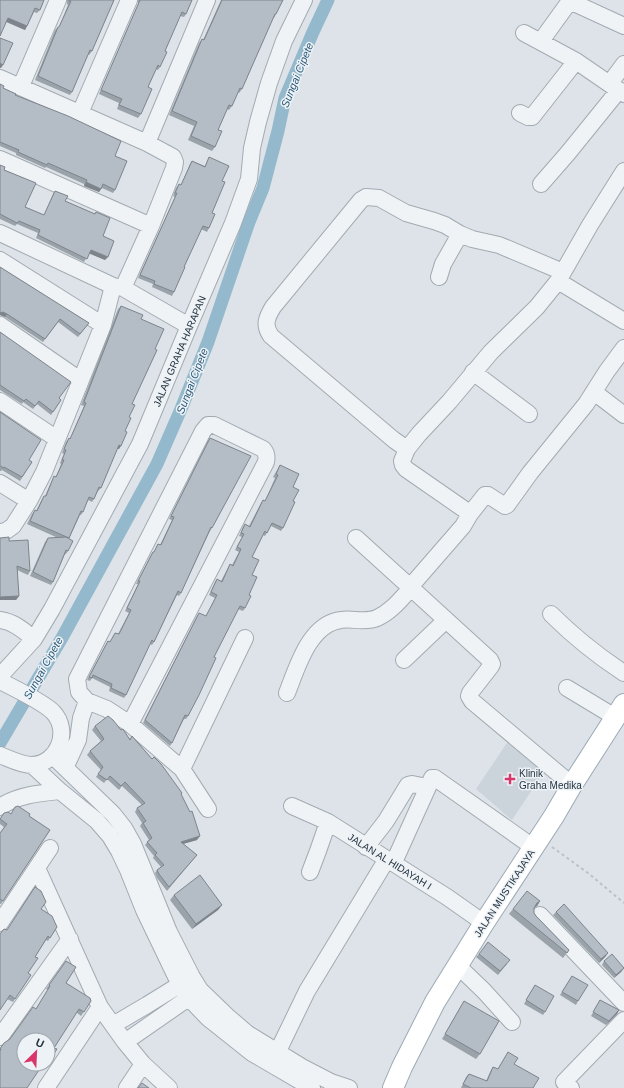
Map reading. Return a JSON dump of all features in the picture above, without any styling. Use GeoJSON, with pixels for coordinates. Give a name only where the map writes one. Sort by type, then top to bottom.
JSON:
{"type":"FeatureCollection","features":[{"type":"Feature","properties":{"kind":"main road","name":"JALAN MUSTIKAJAYA"},"geometry":{"type":"LineString","coordinates":[[393,1088],[416,1038],[435,1002],[619,711]]}},
{"type":"Feature","properties":{"kind":"street"},"geometry":{"type":"LineString","coordinates":[[21,86],[58,0]]}},
{"type":"Feature","properties":{"kind":"street"},"geometry":{"type":"LineString","coordinates":[[80,113],[129,0]]}},
{"type":"Feature","properties":{"kind":"street"},"geometry":{"type":"LineString","coordinates":[[148,143],[207,0]]}},
{"type":"Feature","properties":{"kind":"street","name":"JALAN GRAHA HARAPAN"},"geometry":{"type":"LineString","coordinates":[[3,681],[34,639],[52,610],[140,444],[233,223],[246,188],[258,122],[269,84],[284,41],[304,0]]}},
{"type":"Feature","properties":{"kind":"street"},"geometry":{"type":"LineString","coordinates":[[540,41],[571,3],[624,26]]}},
{"type":"Feature","properties":{"kind":"street"},"geometry":{"type":"LineString","coordinates":[[524,33],[576,61],[618,89]]}},
{"type":"Feature","properties":{"kind":"street"},"geometry":{"type":"LineString","coordinates":[[520,113],[528,117],[532,117],[576,61]]}},
{"type":"Feature","properties":{"kind":"street"},"geometry":{"type":"LineString","coordinates":[[541,184],[568,153],[618,89],[624,64]]}},
{"type":"Feature","properties":{"kind":"street"},"geometry":{"type":"LineString","coordinates":[[0,78],[148,143],[173,157],[175,162],[151,226],[118,287],[44,472],[29,502],[13,526],[6,531],[0,532]]}},
{"type":"Feature","properties":{"kind":"street"},"geometry":{"type":"LineString","coordinates":[[0,159],[151,226]]}},
{"type":"Feature","properties":{"kind":"street"},"geometry":{"type":"LineString","coordinates":[[470,514],[406,469],[402,461],[408,449],[419,434],[449,402],[473,372],[491,352],[537,308],[560,277],[624,171]]}},
{"type":"Feature","properties":{"kind":"street"},"geometry":{"type":"LineString","coordinates":[[408,449],[394,440],[271,336],[267,330],[266,324],[268,316],[274,307],[361,200],[366,197],[379,198],[406,213],[434,220],[472,239],[499,245],[560,277],[624,321]]}},
{"type":"Feature","properties":{"kind":"street"},"geometry":{"type":"LineString","coordinates":[[0,233],[118,287],[189,326]]}},
{"type":"Feature","properties":{"kind":"street"},"geometry":{"type":"LineString","coordinates":[[439,277],[443,264],[460,234]]}},
{"type":"Feature","properties":{"kind":"street"},"geometry":{"type":"LineString","coordinates":[[0,260],[103,325]]}},
{"type":"Feature","properties":{"kind":"street"},"geometry":{"type":"LineString","coordinates":[[0,325],[80,380]]}},
{"type":"Feature","properties":{"kind":"street"},"geometry":{"type":"LineString","coordinates":[[287,693],[302,653],[316,633],[327,625],[340,620],[376,619],[388,612],[463,526],[470,514],[485,495],[488,495],[505,506],[507,505],[530,473],[586,404],[624,348]]}},
{"type":"Feature","properties":{"kind":"street"},"geometry":{"type":"LineString","coordinates":[[473,372],[529,414]]}},
{"type":"Feature","properties":{"kind":"street"},"geometry":{"type":"LineString","coordinates":[[594,392],[624,414]]}},
{"type":"Feature","properties":{"kind":"street"},"geometry":{"type":"LineString","coordinates":[[0,401],[57,439]]}},
{"type":"Feature","properties":{"kind":"street"},"geometry":{"type":"LineString","coordinates":[[130,724],[262,470],[267,457],[263,449],[214,425],[208,425],[203,432],[77,679],[78,692],[87,701],[107,709],[130,724],[182,769],[208,809]]}},
{"type":"Feature","properties":{"kind":"street"},"geometry":{"type":"LineString","coordinates":[[0,483],[29,502]]}},
{"type":"Feature","properties":{"kind":"street"},"geometry":{"type":"LineString","coordinates":[[356,538],[492,662],[491,666],[470,693],[469,696],[472,701],[572,785]]}},
{"type":"Feature","properties":{"kind":"street"},"geometry":{"type":"LineString","coordinates":[[551,614],[585,645],[624,673]]}},
{"type":"Feature","properties":{"kind":"street"},"geometry":{"type":"LineString","coordinates":[[0,620],[6,621],[21,628],[34,639]]}},
{"type":"Feature","properties":{"kind":"street"},"geometry":{"type":"LineString","coordinates":[[404,660],[446,620]]}},
{"type":"Feature","properties":{"kind":"street"},"geometry":{"type":"LineString","coordinates":[[182,769],[245,638]]}},
{"type":"Feature","properties":{"kind":"street"},"geometry":{"type":"LineString","coordinates":[[3,681],[54,713],[60,723],[62,734],[59,746],[53,756],[47,761],[32,765],[21,764],[6,757]]}},
{"type":"Feature","properties":{"kind":"street"},"geometry":{"type":"LineString","coordinates":[[568,688],[619,711]]}},
{"type":"Feature","properties":{"kind":"street"},"geometry":{"type":"LineString","coordinates":[[65,768],[78,740],[81,718],[87,701]]}},
{"type":"Feature","properties":{"kind":"street"},"geometry":{"type":"LineString","coordinates":[[53,756],[113,814],[124,828],[126,848],[135,866],[144,910],[208,1018],[252,1053],[312,1088]]}},
{"type":"Feature","properties":{"kind":"street"},"geometry":{"type":"LineString","coordinates":[[32,765],[60,791],[97,821],[110,836],[126,848]]}},
{"type":"Feature","properties":{"kind":"street"},"geometry":{"type":"LineString","coordinates":[[278,1052],[307,991],[390,860],[432,778],[435,778],[536,842]]}},
{"type":"Feature","properties":{"kind":"street"},"geometry":{"type":"LineString","coordinates":[[366,847],[386,822],[408,785],[427,787]]}},
{"type":"Feature","properties":{"kind":"street"},"geometry":{"type":"LineString","coordinates":[[0,807],[5,803],[25,796],[60,791]]}},
{"type":"Feature","properties":{"kind":"street","name":"JALAN AL HIDAYAH I"},"geometry":{"type":"LineString","coordinates":[[292,806],[328,822],[366,847],[390,860],[484,923]]}},
{"type":"Feature","properties":{"kind":"street"},"geometry":{"type":"LineString","coordinates":[[310,872],[328,822]]}},
{"type":"Feature","properties":{"kind":"street"},"geometry":{"type":"LineString","coordinates":[[0,923],[50,848]]}},
{"type":"Feature","properties":{"kind":"street"},"geometry":{"type":"LineString","coordinates":[[37,868],[100,1007],[143,1064],[169,1088]]}},
{"type":"Feature","properties":{"kind":"street"},"geometry":{"type":"LineString","coordinates":[[540,915],[624,1004]]}},
{"type":"Feature","properties":{"kind":"street"},"geometry":{"type":"LineString","coordinates":[[0,1037],[70,939]]}},
{"type":"Feature","properties":{"kind":"street"},"geometry":{"type":"LineString","coordinates":[[458,966],[484,991],[512,1022]]}},
{"type":"Feature","properties":{"kind":"street"},"geometry":{"type":"LineString","coordinates":[[190,987],[248,1034],[302,1067],[331,1082],[350,1088]]}},
{"type":"Feature","properties":{"kind":"street"},"geometry":{"type":"LineString","coordinates":[[113,1025],[147,1005],[190,987]]}},
{"type":"Feature","properties":{"kind":"street"},"geometry":{"type":"LineString","coordinates":[[125,1042],[190,987]]}},
{"type":"Feature","properties":{"kind":"street"},"geometry":{"type":"LineString","coordinates":[[48,1087],[100,1007]]}},
{"type":"Feature","properties":{"kind":"street"},"geometry":{"type":"LineString","coordinates":[[565,1086],[624,1020]]}},
{"type":"Feature","properties":{"kind":"street"},"geometry":{"type":"LineString","coordinates":[[127,1088],[143,1064]]}},
{"type":"Feature","properties":{"kind":"path"},"geometry":{"type":"LineString","coordinates":[[536,842],[588,873],[624,904]]}},
{"type":"Feature","properties":{"kind":"shaded area","name":"Klinik Graha Medika"},"geometry":{"type":"Polygon","coordinates":[[[509,740],[545,770],[512,820],[476,789],[509,740]]]}},
{"type":"Feature","properties":{"kind":"building"},"geometry":{"type":"Polygon","coordinates":[[[0,0],[44,0],[40,10],[35,8],[27,26],[8,18],[0,36],[0,0]]]}},
{"type":"Feature","properties":{"kind":"building"},"geometry":{"type":"Polygon","coordinates":[[[69,0],[114,0],[72,92],[38,76],[58,27],[71,1],[69,0]]]}},
{"type":"Feature","properties":{"kind":"building"},"geometry":{"type":"Polygon","coordinates":[[[140,0],[192,0],[186,14],[182,12],[165,51],[167,52],[160,67],[158,65],[148,87],[152,89],[141,114],[119,105],[122,99],[101,90],[140,0]]]}},
{"type":"Feature","properties":{"kind":"building"},"geometry":{"type":"Polygon","coordinates":[[[222,0],[283,0],[275,14],[242,89],[240,88],[232,106],[229,105],[218,130],[222,131],[215,147],[191,136],[197,122],[172,111],[202,39],[204,40],[222,0]]]}},
{"type":"Feature","properties":{"kind":"building"},"geometry":{"type":"Polygon","coordinates":[[[0,38],[13,43],[3,65],[0,63],[0,38]]]}},
{"type":"Feature","properties":{"kind":"building"},"geometry":{"type":"Polygon","coordinates":[[[0,84],[4,86],[3,88],[16,94],[15,95],[68,116],[121,141],[115,156],[127,161],[115,190],[103,184],[101,189],[86,182],[87,180],[48,163],[47,165],[0,142],[0,84]]]}},
{"type":"Feature","properties":{"kind":"building"},"geometry":{"type":"Polygon","coordinates":[[[209,157],[229,166],[222,181],[225,182],[212,213],[215,214],[209,228],[203,226],[174,292],[154,284],[155,281],[140,275],[177,193],[175,193],[179,184],[181,185],[192,161],[205,167],[209,157]]]}},
{"type":"Feature","properties":{"kind":"building"},"geometry":{"type":"Polygon","coordinates":[[[0,165],[5,167],[4,170],[36,183],[25,207],[44,215],[55,191],[68,196],[65,201],[95,214],[96,212],[110,218],[103,236],[114,241],[108,257],[91,250],[87,259],[38,235],[40,230],[19,221],[17,223],[0,214],[0,165]]]}},
{"type":"Feature","properties":{"kind":"building"},"geometry":{"type":"Polygon","coordinates":[[[0,267],[89,323],[80,334],[60,319],[45,339],[7,314],[3,312],[0,313],[0,267]]]}},
{"type":"Feature","properties":{"kind":"building"},"geometry":{"type":"Polygon","coordinates":[[[121,306],[143,315],[141,319],[164,329],[155,349],[157,350],[132,404],[135,405],[129,417],[131,418],[125,431],[127,432],[121,446],[119,445],[101,488],[99,487],[94,499],[89,497],[69,538],[30,521],[35,510],[37,511],[44,496],[46,496],[54,476],[56,477],[64,460],[62,460],[66,450],[64,449],[86,403],[84,402],[121,306]]]}},
{"type":"Feature","properties":{"kind":"building"},"geometry":{"type":"Polygon","coordinates":[[[0,332],[71,382],[59,398],[61,400],[53,412],[39,401],[35,406],[26,399],[24,401],[0,385],[0,332]]]}},
{"type":"Feature","properties":{"kind":"building"},"geometry":{"type":"Polygon","coordinates":[[[0,412],[41,440],[29,460],[32,462],[22,477],[0,466],[0,412]]]}},
{"type":"Feature","properties":{"kind":"building"},"geometry":{"type":"Polygon","coordinates":[[[210,438],[251,456],[212,528],[211,527],[181,593],[178,591],[154,642],[152,640],[126,695],[111,688],[112,684],[93,675],[92,678],[89,677],[108,641],[110,642],[115,633],[119,634],[131,610],[127,608],[140,581],[138,581],[158,544],[161,545],[174,517],[171,516],[210,438]]]}},
{"type":"Feature","properties":{"kind":"building"},"geometry":{"type":"Polygon","coordinates":[[[280,465],[299,474],[293,487],[299,490],[293,501],[295,502],[283,528],[272,523],[267,533],[265,531],[252,557],[259,560],[252,575],[257,577],[249,595],[251,596],[245,608],[240,606],[214,657],[216,658],[199,695],[188,716],[185,715],[172,743],[145,720],[199,613],[206,616],[217,595],[211,592],[217,579],[222,582],[230,564],[233,566],[241,549],[237,547],[244,534],[241,533],[245,524],[250,527],[263,500],[265,501],[278,475],[276,474],[280,465]]]}},
{"type":"Feature","properties":{"kind":"building"},"geometry":{"type":"Polygon","coordinates":[[[9,537],[9,541],[28,540],[30,571],[17,566],[19,596],[0,597],[0,538],[9,537]]]}},
{"type":"Feature","properties":{"kind":"building"},"geometry":{"type":"Polygon","coordinates":[[[66,537],[73,541],[68,551],[66,550],[53,582],[33,572],[48,538],[66,537]]]}},
{"type":"Feature","properties":{"kind":"building"},"geometry":{"type":"Polygon","coordinates":[[[108,716],[121,730],[123,729],[130,740],[132,736],[152,759],[154,757],[161,764],[182,793],[181,794],[190,812],[192,811],[200,836],[181,842],[197,855],[169,887],[157,870],[164,865],[155,855],[157,853],[147,842],[152,838],[143,823],[146,821],[137,808],[145,803],[125,782],[121,786],[110,776],[107,780],[98,774],[103,767],[90,751],[104,739],[95,726],[108,716]]]}},
{"type":"Feature","properties":{"kind":"building"},"geometry":{"type":"Polygon","coordinates":[[[18,806],[30,814],[29,816],[50,830],[3,901],[0,899],[0,833],[7,824],[0,819],[4,813],[8,812],[11,814],[15,807],[18,806]]]}},
{"type":"Feature","properties":{"kind":"building"},"geometry":{"type":"Polygon","coordinates":[[[200,875],[222,905],[196,924],[174,895],[200,875]]]}},
{"type":"Feature","properties":{"kind":"building"},"geometry":{"type":"Polygon","coordinates":[[[35,887],[41,891],[46,902],[41,909],[52,916],[57,927],[50,938],[48,936],[35,957],[38,958],[28,973],[31,975],[15,999],[10,995],[0,1010],[0,934],[4,929],[7,930],[35,887]]]}},
{"type":"Feature","properties":{"kind":"building"},"geometry":{"type":"Polygon","coordinates":[[[527,891],[540,901],[534,908],[534,913],[569,950],[567,953],[513,909],[527,891]]]}},
{"type":"Feature","properties":{"kind":"building"},"geometry":{"type":"Polygon","coordinates":[[[564,904],[608,953],[601,959],[556,912],[564,904]]]}},
{"type":"Feature","properties":{"kind":"building"},"geometry":{"type":"Polygon","coordinates":[[[488,942],[510,960],[500,971],[479,954],[488,942]]]}},
{"type":"Feature","properties":{"kind":"building"},"geometry":{"type":"Polygon","coordinates":[[[612,954],[624,968],[616,975],[604,961],[612,954]]]}},
{"type":"Feature","properties":{"kind":"building"},"geometry":{"type":"Polygon","coordinates":[[[66,961],[76,967],[66,983],[90,998],[91,1001],[84,1012],[79,1009],[56,1045],[56,1032],[16,1032],[16,1072],[38,1072],[27,1088],[0,1088],[0,1049],[4,1043],[10,1039],[33,1007],[36,1009],[50,986],[49,985],[66,961]]]}},
{"type":"Feature","properties":{"kind":"building"},"geometry":{"type":"Polygon","coordinates":[[[572,976],[588,985],[578,1001],[562,992],[572,976]]]}},
{"type":"Feature","properties":{"kind":"building"},"geometry":{"type":"Polygon","coordinates":[[[535,985],[554,996],[545,1012],[526,1000],[535,985]]]}},
{"type":"Feature","properties":{"kind":"building"},"geometry":{"type":"Polygon","coordinates":[[[600,1000],[619,1010],[609,1021],[593,1012],[600,1000]]]}},
{"type":"Feature","properties":{"kind":"building"},"geometry":{"type":"Polygon","coordinates":[[[464,1001],[499,1021],[480,1054],[445,1034],[464,1001]]]}},
{"type":"Feature","properties":{"kind":"building"},"geometry":{"type":"Polygon","coordinates":[[[508,1052],[518,1058],[514,1064],[539,1078],[533,1088],[471,1088],[463,1084],[469,1074],[487,1081],[493,1067],[498,1069],[508,1052]]]}},
{"type":"Feature","properties":{"kind":"building"},"geometry":{"type":"Polygon","coordinates":[[[142,1083],[149,1088],[138,1088],[142,1083]]]}},
{"type":"Feature","properties":{"kind":"waterway","name":"Sungai Cipete"},"geometry":{"type":"LineString","coordinates":[[0,743],[63,636],[157,464],[208,342],[249,222],[263,188],[285,98],[328,0]]}},
{"type":"Feature","properties":{"kind":"place","name":"Klinik Graha Medika"},"geometry":{"type":"Point","coordinates":[510,779]}}]}
